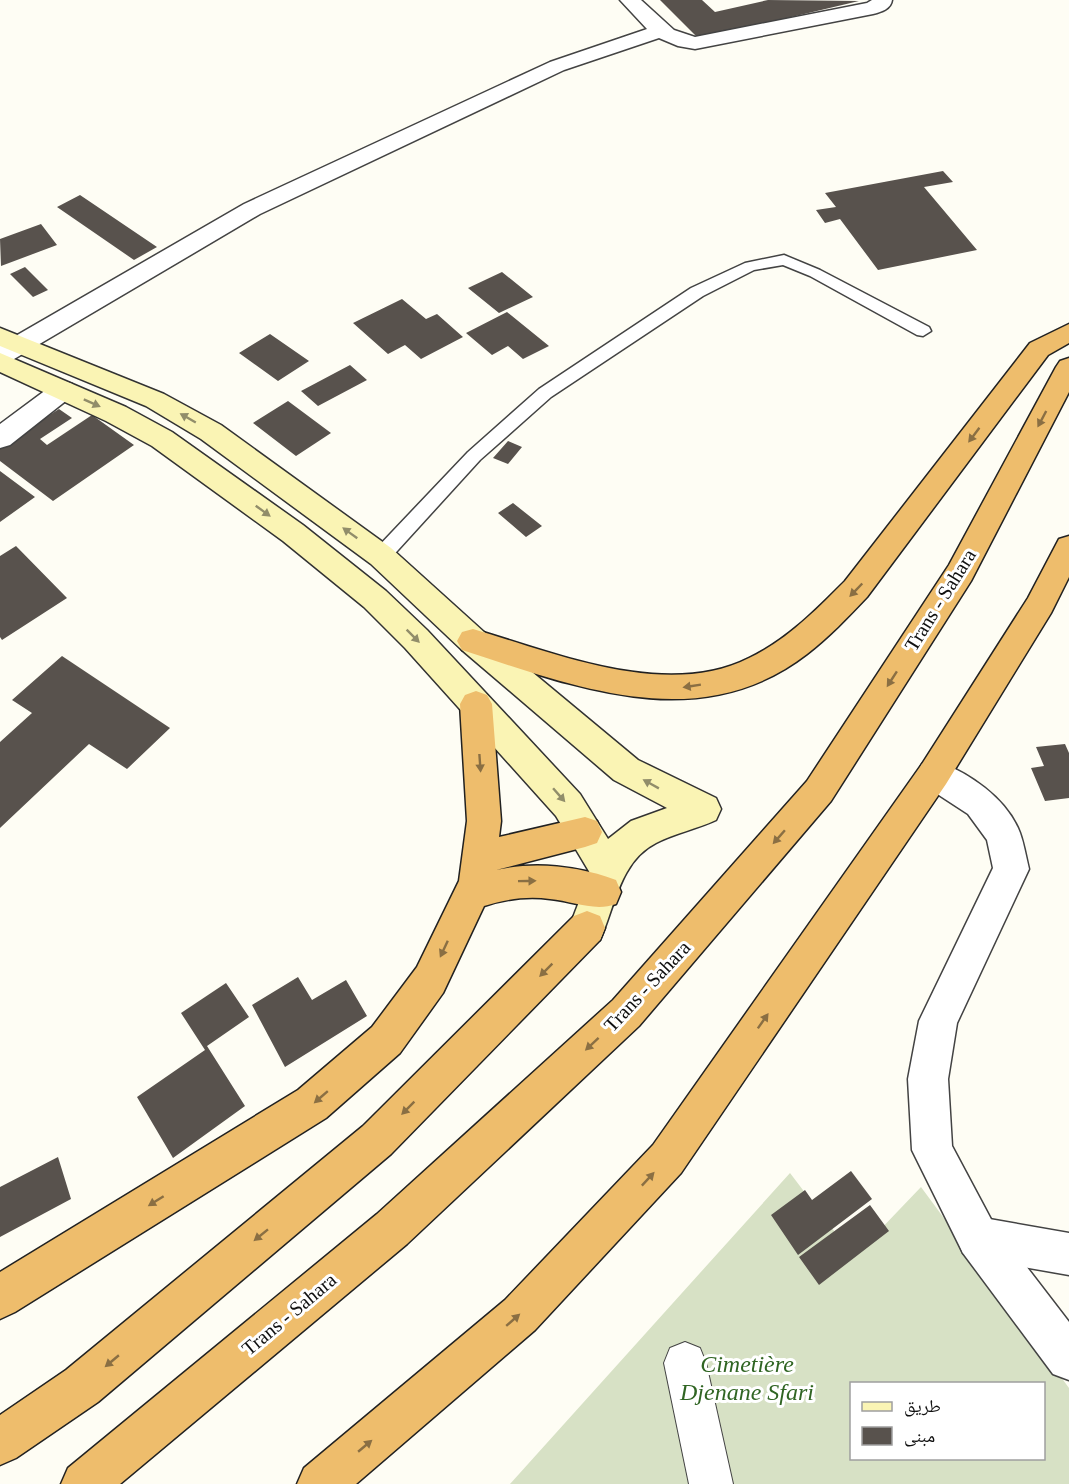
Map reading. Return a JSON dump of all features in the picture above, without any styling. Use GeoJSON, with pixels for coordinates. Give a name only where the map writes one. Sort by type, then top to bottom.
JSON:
{"type":"FeatureCollection","features":[{"type":"Feature","properties":{"kind":"highway"},"geometry":{"type":"LineString","coordinates":[[473,641],[597,680],[650,688],[683,688],[716,682],[744,674],[771,662],[812,633],[860,587],[1039,349],[1069,332]]}},
{"type":"Feature","properties":{"kind":"highway","name":"Trans - Sahara"},"geometry":{"type":"LineString","coordinates":[[84,1484],[392,1229],[626,1013],[819,791],[960,573],[1069,367]]}},
{"type":"Feature","properties":{"kind":"highway"},"geometry":{"type":"LineString","coordinates":[[320,1484],[520,1315],[666,1159],[934,774],[1040,605],[1069,547]]}},
{"type":"Feature","properties":{"kind":"highway"},"geometry":{"type":"LineString","coordinates":[[0,1297],[312,1104],[386,1040],[430,980],[477,882],[484,821],[476,704]]}},
{"type":"Feature","properties":{"kind":"highway"},"geometry":{"type":"LineString","coordinates":[[480,858],[585,832]]}},
{"type":"Feature","properties":{"kind":"highway"},"geometry":{"type":"LineString","coordinates":[[470,894],[509,881],[605,882]]}},
{"type":"Feature","properties":{"kind":"highway"},"geometry":{"type":"LineString","coordinates":[[0,1442],[82,1386],[377,1140],[587,928]]}},
{"type":"Feature","properties":{"kind":"main road"},"geometry":{"type":"LineString","coordinates":[[8,345],[155,400],[190,419],[237,450],[381,556],[473,641],[626,770],[704,809],[631,838],[619,850],[587,928]]}},
{"type":"Feature","properties":{"kind":"main road"},"geometry":{"type":"LineString","coordinates":[[0,362],[116,414],[162,439],[293,533],[375,598],[416,639],[561,796],[585,832],[605,882]]}},
{"type":"Feature","properties":{"kind":"street"},"geometry":{"type":"LineString","coordinates":[[630,0],[661,31],[684,43],[695,43],[873,8],[882,3],[882,0]]}},
{"type":"Feature","properties":{"kind":"street"},"geometry":{"type":"LineString","coordinates":[[8,345],[252,209],[557,66],[661,31]]}},
{"type":"Feature","properties":{"kind":"street"},"geometry":{"type":"LineString","coordinates":[[0,438],[63,390]]}},
{"type":"Feature","properties":{"kind":"street"},"geometry":{"type":"LineString","coordinates":[[934,774],[980,803],[1003,834],[1011,869],[938,1021],[928,1079],[932,1150],[978,1238],[1069,1358]]}},
{"type":"Feature","properties":{"kind":"street"},"geometry":{"type":"LineString","coordinates":[[978,1238],[1069,1254]]}},
{"type":"Feature","properties":{"kind":"street"},"geometry":{"type":"LineString","coordinates":[[685,1363],[711,1484]]}},
{"type":"Feature","properties":{"kind":"lane"},"geometry":{"type":"LineString","coordinates":[[381,556],[474,456],[545,393],[697,292],[750,266],[784,260],[815,273],[923,331]]}},
{"type":"Feature","properties":{"kind":"green space","name":"Cimetière Djenane Sfari"},"geometry":{"type":"Polygon","coordinates":[[[790,1173],[854,1257],[921,1187],[1069,1388],[1069,1484],[510,1484],[790,1173]]]}},
{"type":"Feature","properties":{"kind":"building"},"geometry":{"type":"Polygon","coordinates":[[[660,0],[702,0],[715,12],[768,0],[859,1],[699,39],[660,0]]]}},
{"type":"Feature","properties":{"kind":"building"},"geometry":{"type":"Polygon","coordinates":[[[943,171],[953,182],[924,187],[977,250],[878,270],[840,219],[825,223],[816,210],[836,207],[825,193],[943,171]]]}},
{"type":"Feature","properties":{"kind":"building"},"geometry":{"type":"Polygon","coordinates":[[[80,195],[157,247],[134,260],[57,207],[80,195]]]}},
{"type":"Feature","properties":{"kind":"building"},"geometry":{"type":"Polygon","coordinates":[[[41,224],[57,245],[1,266],[0,239],[41,224]]]}},
{"type":"Feature","properties":{"kind":"building"},"geometry":{"type":"Polygon","coordinates":[[[25,267],[48,290],[33,297],[10,274],[25,267]]]}},
{"type":"Feature","properties":{"kind":"building"},"geometry":{"type":"Polygon","coordinates":[[[502,272],[533,297],[499,313],[468,288],[502,272]]]}},
{"type":"Feature","properties":{"kind":"building"},"geometry":{"type":"Polygon","coordinates":[[[402,299],[426,319],[437,314],[463,337],[421,359],[405,345],[388,354],[353,323],[402,299]]]}},
{"type":"Feature","properties":{"kind":"building"},"geometry":{"type":"Polygon","coordinates":[[[507,312],[549,346],[523,359],[508,346],[492,355],[466,333],[507,312]]]}},
{"type":"Feature","properties":{"kind":"building"},"geometry":{"type":"Polygon","coordinates":[[[270,334],[309,361],[278,381],[239,353],[270,334]]]}},
{"type":"Feature","properties":{"kind":"building"},"geometry":{"type":"Polygon","coordinates":[[[350,365],[367,380],[318,406],[301,391],[350,365]]]}},
{"type":"Feature","properties":{"kind":"building"},"geometry":{"type":"Polygon","coordinates":[[[288,401],[331,433],[296,456],[253,423],[288,401]]]}},
{"type":"Feature","properties":{"kind":"building"},"geometry":{"type":"Polygon","coordinates":[[[59,409],[72,418],[40,439],[47,445],[92,415],[134,445],[53,501],[0,461],[0,447],[59,409]]]}},
{"type":"Feature","properties":{"kind":"building"},"geometry":{"type":"Polygon","coordinates":[[[508,441],[522,447],[508,464],[493,458],[508,441]]]}},
{"type":"Feature","properties":{"kind":"building"},"geometry":{"type":"Polygon","coordinates":[[[0,471],[35,497],[0,522],[0,471]]]}},
{"type":"Feature","properties":{"kind":"building"},"geometry":{"type":"Polygon","coordinates":[[[513,503],[542,526],[526,537],[498,513],[513,503]]]}},
{"type":"Feature","properties":{"kind":"building"},"geometry":{"type":"Polygon","coordinates":[[[16,546],[67,598],[2,640],[0,637],[0,556],[16,546]]]}},
{"type":"Feature","properties":{"kind":"building"},"geometry":{"type":"Polygon","coordinates":[[[62,656],[170,728],[127,769],[89,744],[0,828],[0,742],[32,713],[12,700],[62,656]]]}},
{"type":"Feature","properties":{"kind":"building"},"geometry":{"type":"Polygon","coordinates":[[[1065,744],[1069,753],[1069,798],[1045,801],[1031,768],[1044,766],[1036,747],[1065,744]]]}},
{"type":"Feature","properties":{"kind":"building"},"geometry":{"type":"Polygon","coordinates":[[[298,977],[312,1000],[346,980],[367,1016],[285,1067],[252,1005],[298,977]]]}},
{"type":"Feature","properties":{"kind":"building"},"geometry":{"type":"Polygon","coordinates":[[[226,983],[249,1017],[207,1046],[245,1106],[173,1158],[137,1097],[205,1050],[181,1013],[226,983]]]}},
{"type":"Feature","properties":{"kind":"building"},"geometry":{"type":"Polygon","coordinates":[[[58,1157],[71,1199],[0,1237],[0,1187],[58,1157]]]}},
{"type":"Feature","properties":{"kind":"building"},"geometry":{"type":"Polygon","coordinates":[[[851,1171],[872,1199],[798,1255],[771,1215],[805,1190],[812,1200],[851,1171]]]}},
{"type":"Feature","properties":{"kind":"building"},"geometry":{"type":"Polygon","coordinates":[[[870,1205],[889,1231],[819,1285],[799,1257],[870,1205]]]}}]}
